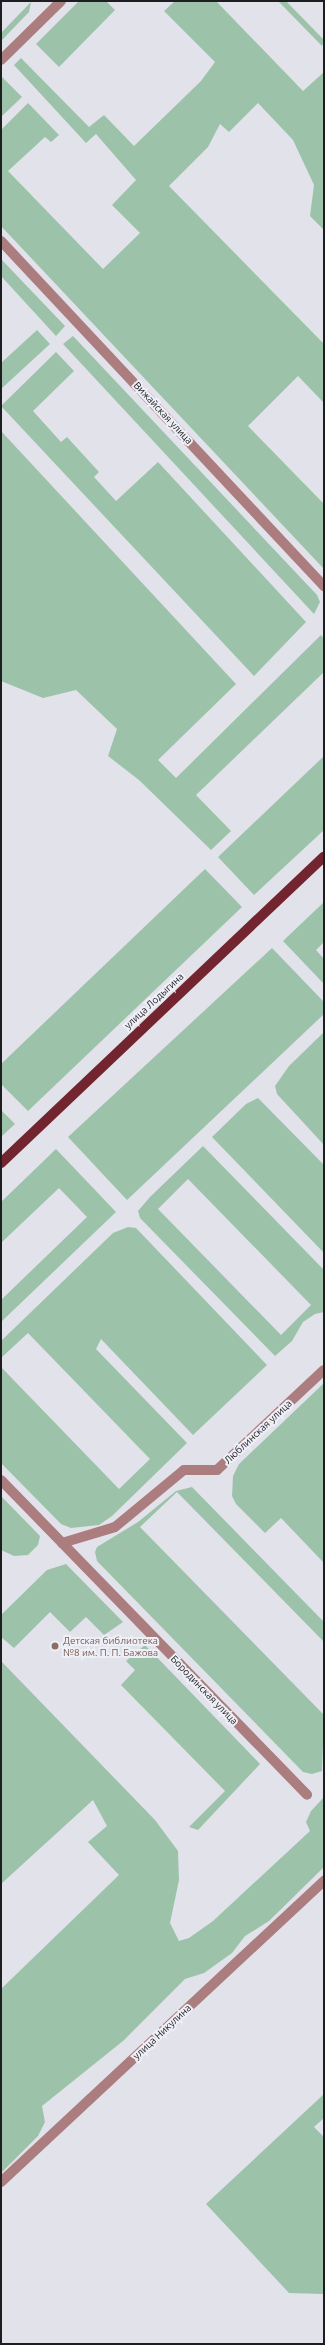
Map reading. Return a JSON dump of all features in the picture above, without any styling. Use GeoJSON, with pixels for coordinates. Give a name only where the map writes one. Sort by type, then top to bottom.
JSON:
{"type":"FeatureCollection","features":[{"type":"Feature","properties":{"kind":"main road","name":"улица Лодыгина"},"geometry":{"type":"LineString","coordinates":[[1,1163],[324,858]]}},
{"type":"Feature","properties":{"kind":"street"},"geometry":{"type":"LineString","coordinates":[[1,60],[60,1]]}},
{"type":"Feature","properties":{"kind":"street","name":"Вижайская улица"},"geometry":{"type":"LineString","coordinates":[[1,241],[324,586]]}},
{"type":"Feature","properties":{"kind":"street","name":"Люблинская улица"},"geometry":{"type":"LineString","coordinates":[[62,1543],[115,1527],[184,1470],[217,1470],[324,1370]]}},
{"type":"Feature","properties":{"kind":"street","name":"Бородинская улица"},"geometry":{"type":"LineString","coordinates":[[1,1480],[307,1795]]}},
{"type":"Feature","properties":{"kind":"street","name":"улица Никулина"},"geometry":{"type":"LineString","coordinates":[[1,2182],[324,1881]]}},
{"type":"Feature","properties":{"kind":"green space"},"geometry":{"type":"Polygon","coordinates":[[[79,1],[106,1],[115,10],[59,67],[36,44],[79,1]]]}},
{"type":"Feature","properties":{"kind":"green space"},"geometry":{"type":"Polygon","coordinates":[[[175,1],[216,1],[303,91],[324,72],[324,230],[310,216],[314,185],[293,140],[258,103],[229,132],[220,124],[208,147],[169,186],[324,344],[324,403],[298,376],[248,426],[324,504],[324,569],[1,226],[1,130],[28,103],[59,135],[51,142],[45,137],[8,171],[103,269],[140,233],[112,205],[136,180],[96,134],[86,143],[14,65],[21,58],[89,127],[104,115],[134,146],[201,81],[215,62],[164,11],[175,1]]]}},
{"type":"Feature","properties":{"kind":"green space"},"geometry":{"type":"Polygon","coordinates":[[[278,1],[286,1],[324,40],[322,46],[278,1]]]}},
{"type":"Feature","properties":{"kind":"green space"},"geometry":{"type":"Polygon","coordinates":[[[31,2],[29,12],[1,41],[1,33],[31,2]]]}},
{"type":"Feature","properties":{"kind":"green space"},"geometry":{"type":"Polygon","coordinates":[[[2,77],[22,97],[1,117],[1,78],[2,77]]]}},
{"type":"Feature","properties":{"kind":"green space"},"geometry":{"type":"Polygon","coordinates":[[[1,259],[65,326],[56,336],[1,276],[1,259]]]}},
{"type":"Feature","properties":{"kind":"green space"},"geometry":{"type":"Polygon","coordinates":[[[37,330],[50,344],[1,389],[1,363],[37,330]]]}},
{"type":"Feature","properties":{"kind":"green space"},"geometry":{"type":"Polygon","coordinates":[[[73,336],[317,595],[320,602],[314,614],[63,344],[73,336]]]}},
{"type":"Feature","properties":{"kind":"green space"},"geometry":{"type":"Polygon","coordinates":[[[56,352],[74,371],[33,411],[61,442],[67,437],[99,472],[94,477],[116,501],[158,462],[306,622],[254,676],[1,406],[56,352]]]}},
{"type":"Feature","properties":{"kind":"green space"},"geometry":{"type":"Polygon","coordinates":[[[1,431],[236,684],[158,760],[176,778],[321,635],[324,639],[324,672],[196,795],[231,831],[211,850],[139,780],[108,756],[117,729],[76,690],[43,698],[1,681],[1,431]]]}},
{"type":"Feature","properties":{"kind":"green space"},"geometry":{"type":"Polygon","coordinates":[[[324,756],[324,830],[254,895],[218,857],[324,756]]]}},
{"type":"Feature","properties":{"kind":"green space"},"geometry":{"type":"Polygon","coordinates":[[[205,869],[242,907],[28,1111],[1,1084],[1,1064],[205,869]]]}},
{"type":"Feature","properties":{"kind":"green space"},"geometry":{"type":"Polygon","coordinates":[[[324,902],[324,942],[316,950],[324,959],[324,984],[283,941],[324,902]]]}},
{"type":"Feature","properties":{"kind":"green space"},"geometry":{"type":"Polygon","coordinates":[[[272,948],[323,1001],[323,1015],[127,1200],[68,1137],[272,948]]]}},
{"type":"Feature","properties":{"kind":"green space"},"geometry":{"type":"Polygon","coordinates":[[[324,1032],[324,1145],[277,1094],[275,1086],[289,1066],[324,1032]]]}},
{"type":"Feature","properties":{"kind":"green space"},"geometry":{"type":"Polygon","coordinates":[[[258,1098],[324,1165],[324,1253],[212,1137],[246,1104],[258,1098]]]}},
{"type":"Feature","properties":{"kind":"green space"},"geometry":{"type":"Polygon","coordinates":[[[1,1110],[15,1124],[1,1137],[1,1110]]]}},
{"type":"Feature","properties":{"kind":"green space"},"geometry":{"type":"Polygon","coordinates":[[[203,1146],[324,1270],[324,1312],[315,1314],[303,1322],[292,1341],[275,1356],[140,1218],[138,1211],[150,1197],[203,1146]],[[188,1179],[158,1209],[281,1335],[311,1305],[188,1179]]]}},
{"type":"Feature","properties":{"kind":"green space"},"geometry":{"type":"Polygon","coordinates":[[[56,1149],[116,1212],[1,1322],[1,1300],[87,1217],[59,1188],[1,1243],[1,1202],[56,1149]]]}},
{"type":"Feature","properties":{"kind":"green space"},"geometry":{"type":"Polygon","coordinates":[[[128,1227],[136,1228],[267,1365],[193,1435],[101,1339],[96,1349],[187,1443],[112,1516],[99,1525],[71,1528],[61,1524],[1,1463],[1,1367],[119,1489],[150,1459],[28,1333],[1,1358],[1,1341],[113,1233],[128,1227]]]}},
{"type":"Feature","properties":{"kind":"green space"},"geometry":{"type":"Polygon","coordinates":[[[324,1383],[324,1563],[281,1518],[265,1533],[236,1504],[232,1496],[233,1476],[239,1464],[324,1383]]]}},
{"type":"Feature","properties":{"kind":"green space"},"geometry":{"type":"Polygon","coordinates":[[[192,1487],[324,1622],[324,1642],[177,1492],[140,1527],[324,1715],[322,1771],[312,1774],[303,1772],[97,1561],[95,1552],[97,1547],[138,1522],[176,1491],[192,1487]]]}},
{"type":"Feature","properties":{"kind":"green space"},"geometry":{"type":"Polygon","coordinates":[[[1,1496],[40,1536],[38,1545],[28,1555],[14,1556],[1,1550],[1,1496]]]}},
{"type":"Feature","properties":{"kind":"green space"},"geometry":{"type":"Polygon","coordinates":[[[66,1564],[123,1622],[104,1635],[86,1617],[70,1632],[50,1612],[14,1648],[1,1637],[1,1615],[47,1570],[66,1564]]]}},
{"type":"Feature","properties":{"kind":"green space"},"geometry":{"type":"Polygon","coordinates":[[[145,1645],[260,1764],[198,1830],[189,1827],[225,1791],[121,1685],[135,1670],[126,1661],[145,1645]]]}},
{"type":"Feature","properties":{"kind":"green space"},"geometry":{"type":"Polygon","coordinates":[[[1,1661],[155,1820],[178,1851],[179,1880],[170,1923],[179,1941],[189,1938],[213,1921],[310,1831],[306,1822],[311,1811],[324,1797],[324,1867],[269,1921],[245,1936],[232,1953],[204,1973],[185,1979],[123,2041],[42,2106],[45,2122],[38,2136],[1,2173],[1,1989],[119,1875],[88,1842],[107,1826],[93,1800],[1,1884],[1,1661]]]}},
{"type":"Feature","properties":{"kind":"green space"},"geometry":{"type":"Polygon","coordinates":[[[324,2094],[324,2118],[314,2127],[324,2137],[324,2294],[289,2293],[206,2204],[324,2094]]]}},
{"type":"Feature","properties":{"kind":"place","name":"Детская библиотека №8 им. П. П. Бажова"},"geometry":{"type":"Point","coordinates":[55,1646]}}]}
